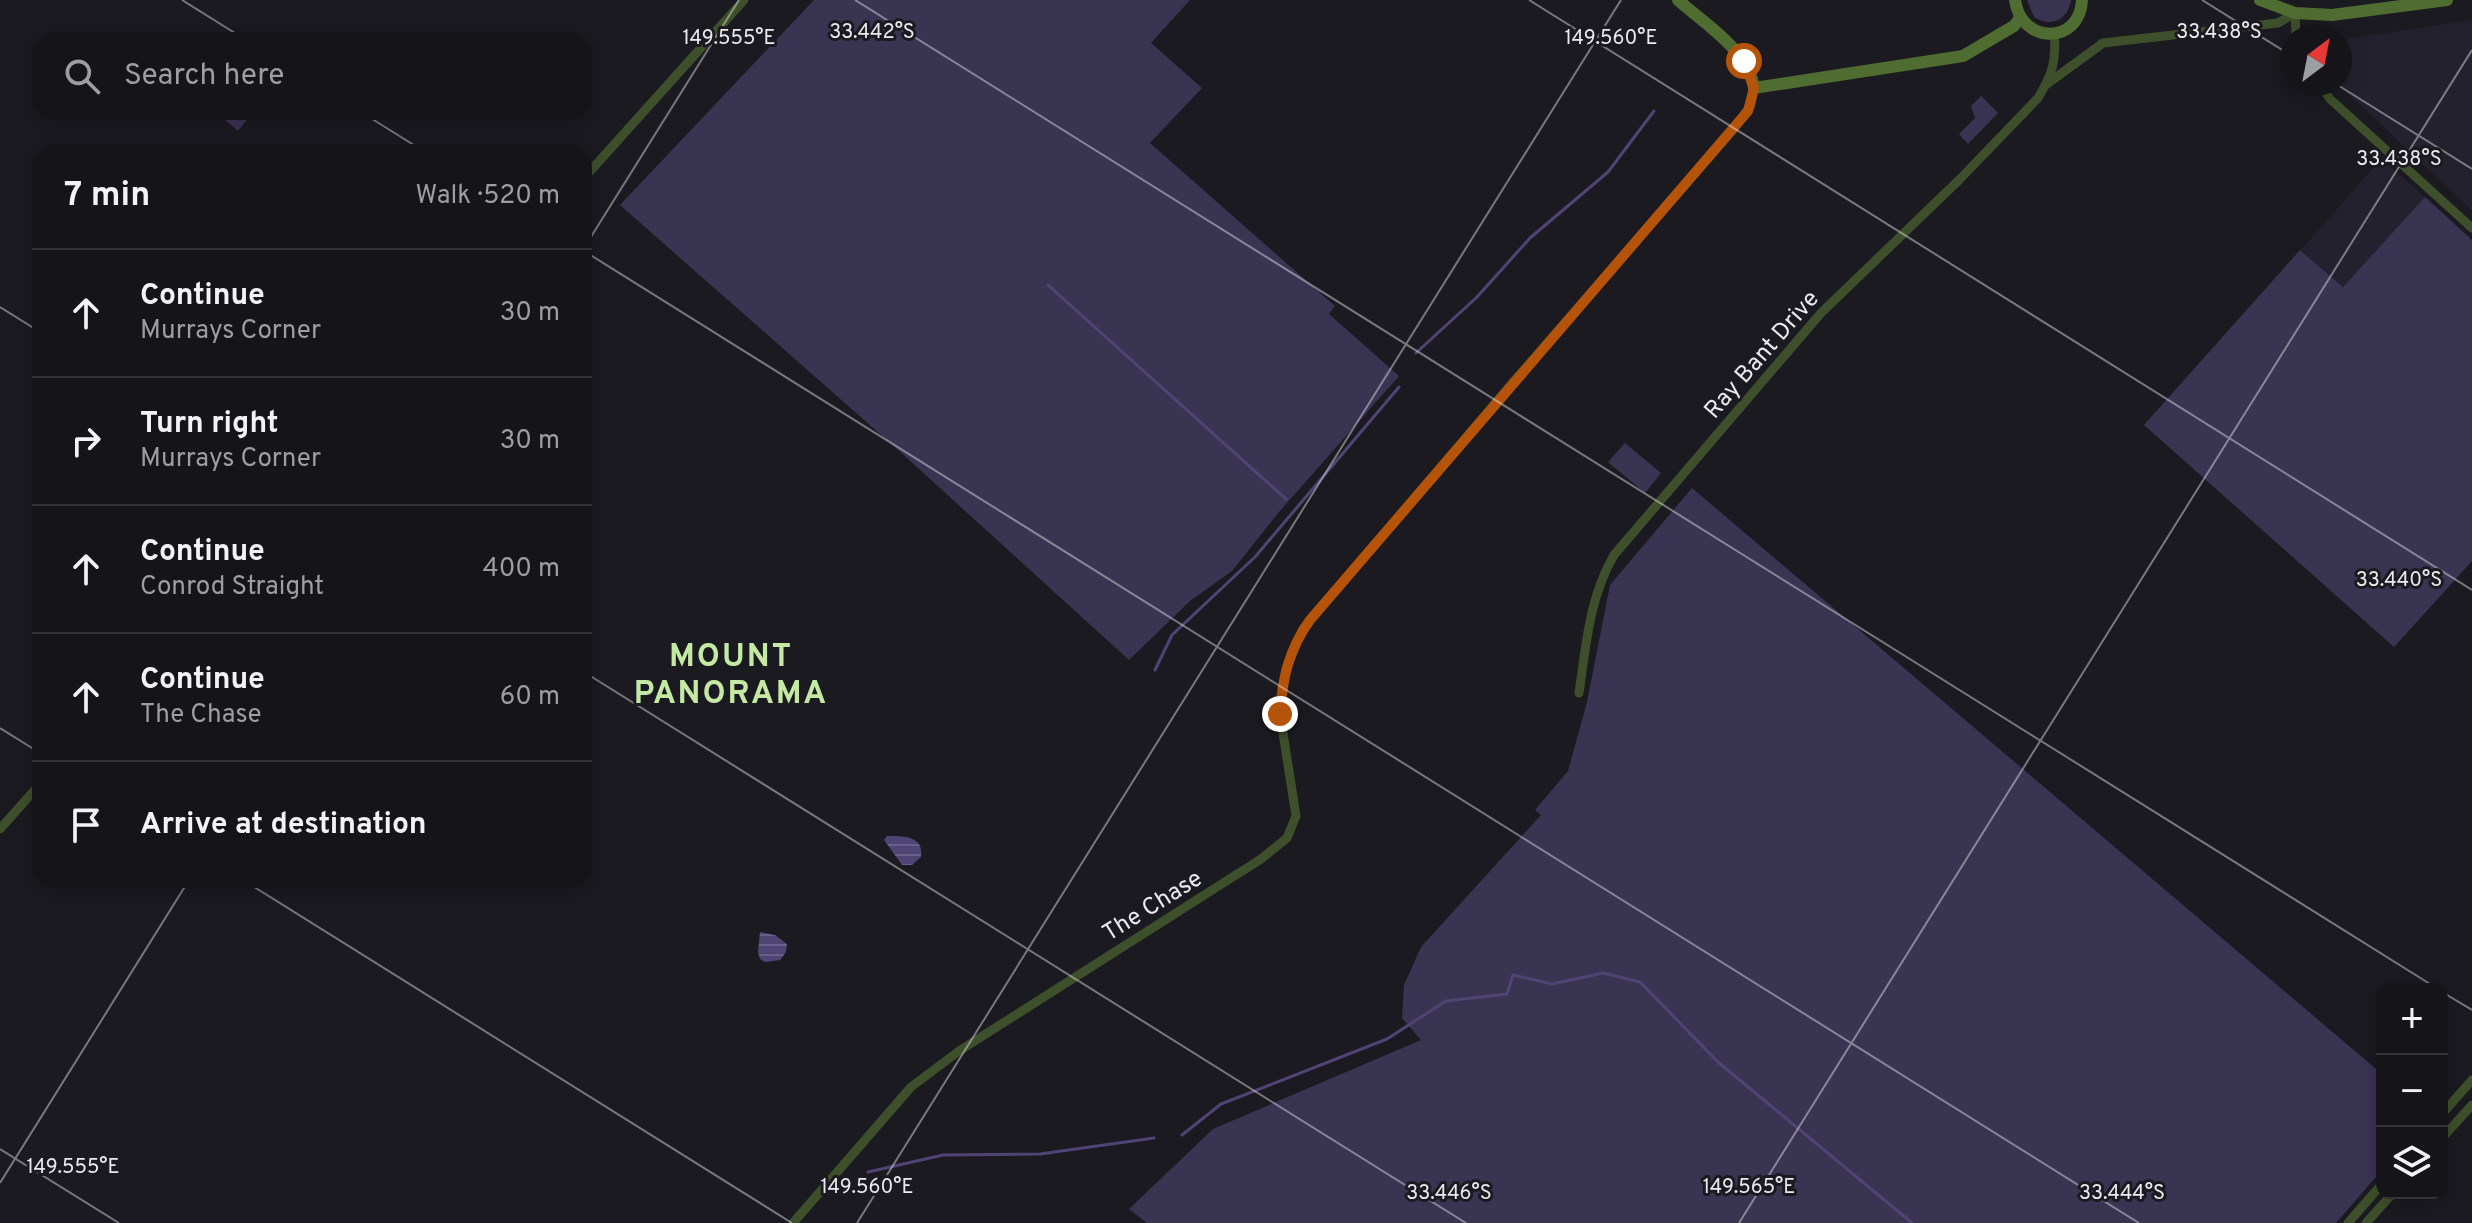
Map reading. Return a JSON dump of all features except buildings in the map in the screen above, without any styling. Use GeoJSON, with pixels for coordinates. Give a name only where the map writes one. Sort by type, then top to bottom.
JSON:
{"type":"FeatureCollection","features":[{"type":"Feature","properties":{"kind":"street"},"geometry":{"type":"LineString","coordinates":[[592,169],[744,0]]}},
{"type":"Feature","properties":{"kind":"street"},"geometry":{"type":"LineString","coordinates":[[1678,0],[1736,52],[1747,66],[1754,88],[1963,56],[2003,34],[2020,18]]}},
{"type":"Feature","properties":{"kind":"street"},"geometry":{"type":"LineString","coordinates":[[2015,0],[2020,18],[2035,31],[2054,34],[2072,25],[2078,17],[2082,0]]}},
{"type":"Feature","properties":{"kind":"street"},"geometry":{"type":"LineString","coordinates":[[2260,0],[2295,13],[2332,15],[2447,0]]}},
{"type":"Feature","properties":{"kind":"street"},"geometry":{"type":"LineString","coordinates":[[2295,13],[2295,24]]}},
{"type":"Feature","properties":{"kind":"street","name":"Ray Bant Drive"},"geometry":{"type":"LineString","coordinates":[[1579,693],[1589,623],[1600,578],[1614,555],[1821,313],[1960,179],[2027,110],[2047,84],[2103,43],[2278,23],[2295,13]]}},
{"type":"Feature","properties":{"kind":"street","name":"Ray Bant Drive"},"geometry":{"type":"LineString","coordinates":[[2047,84],[2056,54],[2054,34]]}},
{"type":"Feature","properties":{"kind":"street","name":"The Chase"},"geometry":{"type":"LineString","coordinates":[[793,1223],[911,1087],[937,1066],[1261,859],[1287,838],[1294,825],[1296,805],[1281,729],[1281,698],[1290,655],[1303,629],[1748,111],[1754,88]]}},
{"type":"Feature","properties":{"kind":"street"},"geometry":{"type":"LineString","coordinates":[[2328,96],[2472,228]]}},
{"type":"Feature","properties":{"kind":"street"},"geometry":{"type":"LineString","coordinates":[[0,829],[32,793]]}},
{"type":"Feature","properties":{"kind":"street"},"geometry":{"type":"LineString","coordinates":[[2448,1107],[2472,1080]]}},
{"type":"Feature","properties":{"kind":"street"},"geometry":{"type":"LineString","coordinates":[[2448,1131],[2472,1105]]}},
{"type":"Feature","properties":{"kind":"street"},"geometry":{"type":"LineString","coordinates":[[2348,1223],[2376,1191]]}},
{"type":"Feature","properties":{"kind":"street"},"geometry":{"type":"LineString","coordinates":[[2366,1223],[2388,1199]]}},
{"type":"Feature","properties":{"kind":"shaded area"},"geometry":{"type":"Polygon","coordinates":[[[814,0],[1190,0],[1151,43],[1202,88],[1150,143],[1335,306],[1329,314],[1399,376],[1279,512],[1232,571],[1190,601],[1129,660],[897,449],[620,205],[814,0]]]}},
{"type":"Feature","properties":{"kind":"shaded area"},"geometry":{"type":"Polygon","coordinates":[[[2027,0],[2071,0],[2062,17],[2047,22],[2034,17],[2027,0]]]}},
{"type":"Feature","properties":{"kind":"shaded area"},"geometry":{"type":"Polygon","coordinates":[[[2472,20],[2472,210],[2351,96],[2352,38],[2472,20]]]}},
{"type":"Feature","properties":{"kind":"shaded area"},"geometry":{"type":"Polygon","coordinates":[[[1981,96],[1998,113],[1968,144],[1959,134],[1975,118],[1971,106],[1981,96]]]}},
{"type":"Feature","properties":{"kind":"shaded area"},"geometry":{"type":"Polygon","coordinates":[[[225,120],[247,120],[238,131],[225,120]]]}},
{"type":"Feature","properties":{"kind":"shaded area"},"geometry":{"type":"Polygon","coordinates":[[[2381,159],[2425,197],[2343,287],[2301,250],[2381,159]]]}},
{"type":"Feature","properties":{"kind":"shaded area"},"geometry":{"type":"Polygon","coordinates":[[[2425,197],[2472,240],[2472,561],[2394,647],[2144,425],[2300,250],[2343,287],[2425,197]]]}},
{"type":"Feature","properties":{"kind":"shaded area"},"geometry":{"type":"Polygon","coordinates":[[[1625,443],[1661,473],[1645,493],[1608,462],[1625,443]]]}},
{"type":"Feature","properties":{"kind":"shaded area"},"geometry":{"type":"Polygon","coordinates":[[[1692,488],[2376,1069],[2376,1177],[2336,1223],[1147,1223],[1129,1209],[1213,1129],[1421,1040],[1402,1018],[1404,985],[1421,947],[1541,815],[1535,810],[1568,771],[1587,702],[1610,585],[1692,488]]]}},
{"type":"Feature","properties":{"kind":"shaded area"},"geometry":{"type":"Polygon","coordinates":[[[887,836],[916,841],[921,857],[912,865],[902,865],[884,840],[887,836]]]}},
{"type":"Feature","properties":{"kind":"shaded area"},"geometry":{"type":"Polygon","coordinates":[[[760,932],[775,935],[787,944],[780,960],[765,962],[760,959],[760,932]]]}},
{"type":"Feature","properties":{"kind":"waterway"},"geometry":{"type":"LineString","coordinates":[[1416,353],[1477,297],[1530,238],[1608,172],[1654,111]]}},
{"type":"Feature","properties":{"kind":"waterway"},"geometry":{"type":"LineString","coordinates":[[1048,285],[1286,499]]}},
{"type":"Feature","properties":{"kind":"waterway"},"geometry":{"type":"LineString","coordinates":[[1155,670],[1172,635],[1255,557],[1399,387]]}},
{"type":"Feature","properties":{"kind":"waterway"},"geometry":{"type":"LineString","coordinates":[[1182,1135],[1221,1104],[1387,1039],[1446,1001],[1507,994],[1513,975],[1552,984],[1603,973],[1640,982],[1718,1062],[1912,1223]]}},
{"type":"Feature","properties":{"kind":"waterway"},"geometry":{"type":"LineString","coordinates":[[868,1172],[943,1155],[1040,1154],[1154,1138]]}},
{"type":"Feature","properties":{"kind":"district","name":"MOUNT PANORAMA"},"geometry":{"type":"Point","coordinates":[731,674]}},
{"type":"Feature","properties":{"kind":"route"},"geometry":{"type":"LineString","coordinates":[[1280,714],[1286,669],[1303,629],[1748,111],[1754,88],[1744,61]]}}]}
